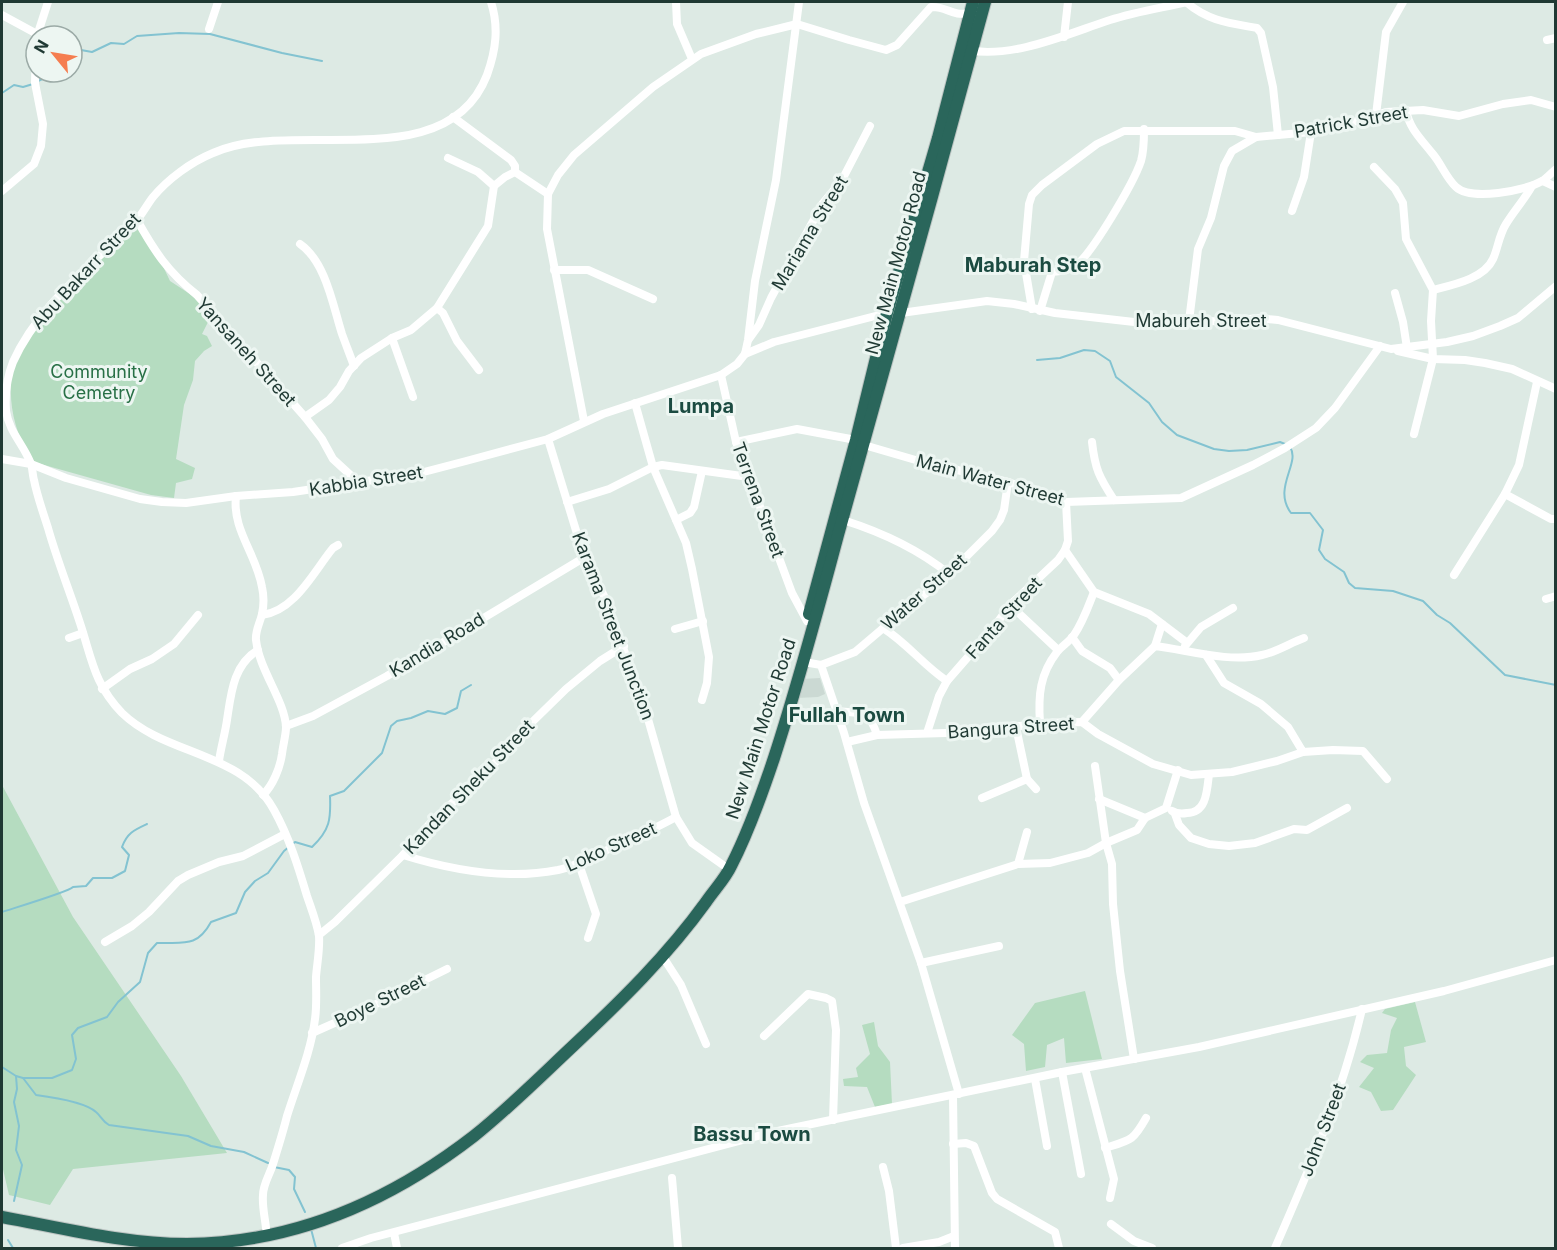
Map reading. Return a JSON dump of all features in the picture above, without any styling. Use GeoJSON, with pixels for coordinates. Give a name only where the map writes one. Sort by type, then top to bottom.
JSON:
{"type":"FeatureCollection","features":[{"type":"Feature","properties":{"kind":"highway","name":"New Main Motor Road"},"geometry":{"type":"LineString","coordinates":[[2,1217],[121,1238],[186,1244],[255,1238],[318,1223],[377,1198],[429,1168],[477,1133],[609,1012],[663,957],[693,921],[730,869],[760,799],[804,662],[843,520],[887,313],[938,138],[966,50],[985,2]]}},
{"type":"Feature","properties":{"kind":"highway","name":"New Main Motor Road"},"geometry":{"type":"LineString","coordinates":[[2,1211],[122,1231],[186,1237],[266,1228],[316,1217],[374,1192],[426,1163],[472,1128],[605,1008],[647,965],[687,916],[723,865],[754,797],[776,732],[860,442],[901,313],[966,50],[972,7]]}},
{"type":"Feature","properties":{"kind":"street"},"geometry":{"type":"LineString","coordinates":[[41,24],[48,2]]}},
{"type":"Feature","properties":{"kind":"street"},"geometry":{"type":"LineString","coordinates":[[209,28],[218,2]]}},
{"type":"Feature","properties":{"kind":"street","name":"Abu Bakarr Street"},"geometry":{"type":"LineString","coordinates":[[319,935],[291,846],[272,806],[252,782],[219,761],[183,748],[138,726],[102,689],[95,674],[49,533],[33,480],[31,464],[11,430],[6,399],[9,372],[27,334],[41,315],[137,220],[153,196],[166,184],[204,158],[227,148],[270,140],[390,138],[425,130],[453,117],[475,98],[493,57],[497,27],[490,2]]}},
{"type":"Feature","properties":{"kind":"street"},"geometry":{"type":"LineString","coordinates":[[676,2],[677,24],[692,59]]}},
{"type":"Feature","properties":{"kind":"street"},"geometry":{"type":"LineString","coordinates":[[745,354],[755,281],[776,180],[799,2]]}},
{"type":"Feature","properties":{"kind":"street"},"geometry":{"type":"LineString","coordinates":[[1064,37],[1068,2]]}},
{"type":"Feature","properties":{"kind":"street"},"geometry":{"type":"LineString","coordinates":[[966,50],[1005,51],[1064,37],[1111,20],[1186,2],[1203,15],[1257,28],[1262,33],[1273,87],[1278,135]]}},
{"type":"Feature","properties":{"kind":"street"},"geometry":{"type":"LineString","coordinates":[[1376,115],[1386,32],[1403,2]]}},
{"type":"Feature","properties":{"kind":"street"},"geometry":{"type":"LineString","coordinates":[[584,422],[547,229],[548,194],[558,175],[574,156],[653,87],[701,54],[756,34],[796,24],[886,50],[897,45],[931,7],[938,7],[959,16],[972,7]]}},
{"type":"Feature","properties":{"kind":"street"},"geometry":{"type":"LineString","coordinates":[[2,15],[24,28]]}},
{"type":"Feature","properties":{"kind":"street"},"geometry":{"type":"LineString","coordinates":[[2,191],[34,164],[38,157],[43,124],[36,84]]}},
{"type":"Feature","properties":{"kind":"street","name":"Patrick Street"},"geometry":{"type":"LineString","coordinates":[[1189,321],[1198,249],[1216,203],[1227,158],[1232,151],[1256,137],[1311,132],[1376,115],[1406,110],[1423,110],[1459,116],[1503,104],[1531,100],[1556,107]]}},
{"type":"Feature","properties":{"kind":"street"},"geometry":{"type":"LineString","coordinates":[[1406,110],[1407,119],[1414,131],[1439,161],[1456,187],[1463,191],[1491,193],[1532,186],[1543,181],[1556,169]]}},
{"type":"Feature","properties":{"kind":"street"},"geometry":{"type":"LineString","coordinates":[[453,117],[511,160],[515,166],[515,172]]}},
{"type":"Feature","properties":{"kind":"street","name":"Mariama Street"},"geometry":{"type":"LineString","coordinates":[[748,340],[759,325],[771,298],[823,203],[846,173],[870,126]]}},
{"type":"Feature","properties":{"kind":"street"},"geometry":{"type":"LineString","coordinates":[[1036,310],[1052,272],[1071,269],[1082,260],[1096,242],[1136,173],[1144,147],[1144,129]]}},
{"type":"Feature","properties":{"kind":"street"},"geometry":{"type":"LineString","coordinates":[[1036,310],[1024,261],[1029,204],[1032,195],[1042,185],[1097,144],[1124,131],[1144,129],[1235,131],[1256,137]]}},
{"type":"Feature","properties":{"kind":"street"},"geometry":{"type":"LineString","coordinates":[[1292,211],[1304,177],[1311,132]]}},
{"type":"Feature","properties":{"kind":"street"},"geometry":{"type":"LineString","coordinates":[[448,158],[478,172],[494,186]]}},
{"type":"Feature","properties":{"kind":"street"},"geometry":{"type":"LineString","coordinates":[[1374,167],[1395,189],[1402,203],[1406,239],[1433,291],[1431,321],[1433,359],[1414,434]]}},
{"type":"Feature","properties":{"kind":"street"},"geometry":{"type":"LineString","coordinates":[[515,172],[548,194]]}},
{"type":"Feature","properties":{"kind":"street"},"geometry":{"type":"LineString","coordinates":[[305,417],[329,400],[361,358],[392,338],[411,330],[437,308],[488,226],[494,186],[515,172]]}},
{"type":"Feature","properties":{"kind":"street"},"geometry":{"type":"LineString","coordinates":[[1543,181],[1556,187]]}},
{"type":"Feature","properties":{"kind":"street"},"geometry":{"type":"LineString","coordinates":[[1433,291],[1470,278],[1486,268],[1493,259],[1505,225],[1532,186]]}},
{"type":"Feature","properties":{"kind":"street","name":"Yansaneh Street"},"geometry":{"type":"LineString","coordinates":[[137,220],[157,255],[177,279],[197,295],[305,417],[322,439],[333,459],[358,482]]}},
{"type":"Feature","properties":{"kind":"street"},"geometry":{"type":"LineString","coordinates":[[300,244],[308,250],[332,297],[342,335],[354,366]]}},
{"type":"Feature","properties":{"kind":"street"},"geometry":{"type":"LineString","coordinates":[[554,270],[588,270],[653,299]]}},
{"type":"Feature","properties":{"kind":"street","name":"Mabureh Street"},"geometry":{"type":"LineString","coordinates":[[901,313],[987,302],[1134,322],[1235,321],[1257,318],[1278,320],[1391,349],[1432,345],[1473,336],[1518,318],[1556,286]]}},
{"type":"Feature","properties":{"kind":"street"},"geometry":{"type":"LineString","coordinates":[[1395,293],[1407,348]]}},
{"type":"Feature","properties":{"kind":"street"},"geometry":{"type":"LineString","coordinates":[[437,308],[443,313],[458,341],[479,370]]}},
{"type":"Feature","properties":{"kind":"street"},"geometry":{"type":"LineString","coordinates":[[721,375],[745,354],[774,342],[887,313]]}},
{"type":"Feature","properties":{"kind":"street"},"geometry":{"type":"LineString","coordinates":[[392,338],[413,397]]}},
{"type":"Feature","properties":{"kind":"street","name":"Main Water Street"},"geometry":{"type":"LineString","coordinates":[[736,442],[797,429],[860,442],[919,461],[1008,482],[1066,502],[1181,498],[1261,461],[1316,428],[1335,408],[1380,346]]}},
{"type":"Feature","properties":{"kind":"street"},"geometry":{"type":"LineString","coordinates":[[1391,349],[1433,359],[1465,360],[1512,369],[1556,389]]}},
{"type":"Feature","properties":{"kind":"street","name":"Kabbia Street"},"geometry":{"type":"LineString","coordinates":[[2,459],[31,464],[66,478],[140,499],[186,503],[236,496],[293,492],[420,474],[548,439],[584,422],[635,403],[721,375]]}},
{"type":"Feature","properties":{"kind":"street","name":"Terrena Street"},"geometry":{"type":"LineString","coordinates":[[721,375],[736,442],[792,593],[807,621]]}},
{"type":"Feature","properties":{"kind":"street"},"geometry":{"type":"LineString","coordinates":[[1454,575],[1505,494],[1522,456],[1537,382]]}},
{"type":"Feature","properties":{"kind":"street"},"geometry":{"type":"LineString","coordinates":[[635,403],[652,467],[686,543],[709,657],[707,683],[702,700]]}},
{"type":"Feature","properties":{"kind":"street","name":"Karama Street Junction"},"geometry":{"type":"LineString","coordinates":[[548,439],[585,556],[624,646],[656,745],[676,818],[692,843],[723,865]]}},
{"type":"Feature","properties":{"kind":"street"},"geometry":{"type":"LineString","coordinates":[[1092,442],[1098,475],[1114,500]]}},
{"type":"Feature","properties":{"kind":"street"},"geometry":{"type":"LineString","coordinates":[[567,502],[609,489],[652,467],[662,465],[749,477]]}},
{"type":"Feature","properties":{"kind":"street"},"geometry":{"type":"LineString","coordinates":[[676,520],[690,513],[694,507],[702,471]]}},
{"type":"Feature","properties":{"kind":"street","name":"Water Street"},"geometry":{"type":"LineString","coordinates":[[821,665],[855,652],[939,584],[1000,520],[1004,510],[1008,482]]}},
{"type":"Feature","properties":{"kind":"street"},"geometry":{"type":"LineString","coordinates":[[1505,494],[1551,519],[1556,519]]}},
{"type":"Feature","properties":{"kind":"street"},"geometry":{"type":"LineString","coordinates":[[236,496],[234,509],[237,523],[255,559],[262,587],[264,605],[256,636],[258,650],[286,726],[280,762],[263,795]]}},
{"type":"Feature","properties":{"kind":"street"},"geometry":{"type":"LineString","coordinates":[[1066,502],[1068,541],[1065,550],[1094,592],[1149,614],[1185,646],[1206,655],[1259,656],[1277,651],[1304,638]]}},
{"type":"Feature","properties":{"kind":"street"},"geometry":{"type":"LineString","coordinates":[[843,520],[904,544],[936,563],[949,574]]}},
{"type":"Feature","properties":{"kind":"street"},"geometry":{"type":"LineString","coordinates":[[262,615],[271,614],[293,598],[333,548],[338,545]]}},
{"type":"Feature","properties":{"kind":"street","name":"Fanta Street"},"geometry":{"type":"LineString","coordinates":[[927,733],[947,681],[1010,605],[1058,560],[1065,550]]}},
{"type":"Feature","properties":{"kind":"street","name":"Kandia Road"},"geometry":{"type":"LineString","coordinates":[[286,726],[313,717],[387,676],[585,556]]}},
{"type":"Feature","properties":{"kind":"street"},"geometry":{"type":"LineString","coordinates":[[1040,723],[1038,696],[1047,667],[1058,650],[1072,638],[1085,615],[1094,592]]}},
{"type":"Feature","properties":{"kind":"street"},"geometry":{"type":"LineString","coordinates":[[1546,599],[1556,596]]}},
{"type":"Feature","properties":{"kind":"street"},"geometry":{"type":"LineString","coordinates":[[1010,605],[1058,650]]}},
{"type":"Feature","properties":{"kind":"street"},"geometry":{"type":"LineString","coordinates":[[1155,646],[1185,646],[1201,627],[1233,608]]}},
{"type":"Feature","properties":{"kind":"street"},"geometry":{"type":"LineString","coordinates":[[102,689],[130,669],[152,659],[174,644],[198,615]]}},
{"type":"Feature","properties":{"kind":"street"},"geometry":{"type":"LineString","coordinates":[[675,629],[703,621]]}},
{"type":"Feature","properties":{"kind":"street"},"geometry":{"type":"LineString","coordinates":[[1082,722],[1119,680],[1155,646],[1161,624]]}},
{"type":"Feature","properties":{"kind":"street"},"geometry":{"type":"LineString","coordinates":[[883,628],[901,639],[935,673],[947,681]]}},
{"type":"Feature","properties":{"kind":"street"},"geometry":{"type":"LineString","coordinates":[[69,638],[83,633]]}},
{"type":"Feature","properties":{"kind":"street"},"geometry":{"type":"LineString","coordinates":[[1072,638],[1082,651],[1110,668],[1119,680]]}},
{"type":"Feature","properties":{"kind":"street","name":"Kandan Sheku Street"},"geometry":{"type":"LineString","coordinates":[[319,935],[403,855],[432,821],[486,773],[523,731],[566,689],[600,661],[624,646]]}},
{"type":"Feature","properties":{"kind":"street"},"geometry":{"type":"LineString","coordinates":[[219,761],[231,691],[237,674],[248,656],[258,650]]}},
{"type":"Feature","properties":{"kind":"street"},"geometry":{"type":"LineString","coordinates":[[1206,655],[1224,683],[1261,704],[1288,727],[1303,752]]}},
{"type":"Feature","properties":{"kind":"street"},"geometry":{"type":"LineString","coordinates":[[804,662],[821,665],[847,742],[864,803],[921,963],[956,1094],[953,1144],[955,1248]]}},
{"type":"Feature","properties":{"kind":"street"},"geometry":{"type":"LineString","coordinates":[[836,711],[864,714],[873,721],[877,735]]}},
{"type":"Feature","properties":{"kind":"street","name":"Bangura Street"},"geometry":{"type":"LineString","coordinates":[[847,742],[877,735],[980,732],[1040,723],[1082,722],[1098,734],[1153,764],[1191,775],[1232,772],[1303,752],[1333,750],[1363,751],[1386,779]]}},
{"type":"Feature","properties":{"kind":"street"},"geometry":{"type":"LineString","coordinates":[[1016,727],[1027,779],[1036,789]]}},
{"type":"Feature","properties":{"kind":"street"},"geometry":{"type":"LineString","coordinates":[[1095,766],[1106,843],[1112,864],[1119,970],[1134,1059]]}},
{"type":"Feature","properties":{"kind":"street"},"geometry":{"type":"LineString","coordinates":[[900,902],[1018,864],[1050,863],[1088,854],[1106,843],[1137,830],[1145,818],[1166,808],[1178,770]]}},
{"type":"Feature","properties":{"kind":"street"},"geometry":{"type":"LineString","coordinates":[[1175,814],[1192,813],[1199,810],[1207,796],[1209,774]]}},
{"type":"Feature","properties":{"kind":"street"},"geometry":{"type":"LineString","coordinates":[[982,798],[1027,779]]}},
{"type":"Feature","properties":{"kind":"street"},"geometry":{"type":"LineString","coordinates":[[1099,799],[1145,818]]}},
{"type":"Feature","properties":{"kind":"street"},"geometry":{"type":"LineString","coordinates":[[1166,808],[1175,814],[1179,825],[1191,838],[1209,844],[1229,846],[1256,843],[1294,829],[1307,830],[1347,808]]}},
{"type":"Feature","properties":{"kind":"street","name":"Loko Street"},"geometry":{"type":"LineString","coordinates":[[403,855],[433,864],[501,873],[530,874],[579,864],[676,818]]}},
{"type":"Feature","properties":{"kind":"street"},"geometry":{"type":"LineString","coordinates":[[1018,864],[1027,832]]}},
{"type":"Feature","properties":{"kind":"street"},"geometry":{"type":"LineString","coordinates":[[105,942],[132,926],[149,912],[178,881],[188,875],[219,862],[243,856],[285,834]]}},
{"type":"Feature","properties":{"kind":"street"},"geometry":{"type":"LineString","coordinates":[[579,864],[596,914],[588,938]]}},
{"type":"Feature","properties":{"kind":"street"},"geometry":{"type":"LineString","coordinates":[[266,1228],[262,1192],[272,1170],[305,1063],[315,1020],[319,935]]}},
{"type":"Feature","properties":{"kind":"street"},"geometry":{"type":"LineString","coordinates":[[921,963],[999,946]]}},
{"type":"Feature","properties":{"kind":"street"},"geometry":{"type":"LineString","coordinates":[[663,957],[681,985],[706,1044]]}},
{"type":"Feature","properties":{"kind":"street"},"geometry":{"type":"LineString","coordinates":[[342,1248],[371,1238],[773,1132],[1062,1072],[1199,1047],[1444,991],[1556,960]]}},
{"type":"Feature","properties":{"kind":"street","name":"Boye Street"},"geometry":{"type":"LineString","coordinates":[[312,1033],[447,969]]}},
{"type":"Feature","properties":{"kind":"street"},"geometry":{"type":"LineString","coordinates":[[764,1036],[808,994],[832,1001],[836,1030],[833,1120]]}},
{"type":"Feature","properties":{"kind":"street","name":"John Street"},"geometry":{"type":"LineString","coordinates":[[1275,1248],[1340,1088],[1352,1053],[1362,1009]]}},
{"type":"Feature","properties":{"kind":"street"},"geometry":{"type":"LineString","coordinates":[[1085,1068],[1114,1179],[1110,1197]]}},
{"type":"Feature","properties":{"kind":"street"},"geometry":{"type":"LineString","coordinates":[[1062,1072],[1081,1174]]}},
{"type":"Feature","properties":{"kind":"street"},"geometry":{"type":"LineString","coordinates":[[1035,1079],[1047,1146]]}},
{"type":"Feature","properties":{"kind":"street"},"geometry":{"type":"LineString","coordinates":[[1105,1148],[1131,1140],[1136,1136],[1146,1118]]}},
{"type":"Feature","properties":{"kind":"street"},"geometry":{"type":"LineString","coordinates":[[953,1144],[966,1143],[974,1146],[992,1193],[997,1199],[1055,1232],[1059,1248]]}},
{"type":"Feature","properties":{"kind":"street"},"geometry":{"type":"LineString","coordinates":[[883,1167],[889,1191],[896,1248]]}},
{"type":"Feature","properties":{"kind":"street"},"geometry":{"type":"LineString","coordinates":[[672,1178],[678,1248]]}},
{"type":"Feature","properties":{"kind":"street"},"geometry":{"type":"LineString","coordinates":[[1111,1224],[1134,1241],[1152,1248]]}},
{"type":"Feature","properties":{"kind":"street"},"geometry":{"type":"LineString","coordinates":[[394,1233],[397,1248]]}},
{"type":"Feature","properties":{"kind":"street"},"geometry":{"type":"LineString","coordinates":[[903,1248],[939,1242],[954,1236]]}},
{"type":"Feature","properties":{"kind":"shaded area"},"geometry":{"type":"Polygon","coordinates":[[[820,678],[825,694],[818,697],[797,698],[802,679],[820,678]]]}},
{"type":"Feature","properties":{"kind":"green space","name":"Community Cemetry"},"geometry":{"type":"Polygon","coordinates":[[[136,224],[161,262],[170,281],[196,298],[218,320],[208,322],[202,334],[207,336],[212,346],[195,361],[193,380],[184,405],[176,459],[195,468],[192,479],[176,483],[174,498],[151,495],[30,461],[13,414],[11,384],[23,336],[136,224]]]}},
{"type":"Feature","properties":{"kind":"green space"},"geometry":{"type":"Polygon","coordinates":[[[2,785],[73,917],[181,1076],[227,1153],[73,1169],[50,1205],[9,1195],[2,1165],[2,785]]]}},
{"type":"Feature","properties":{"kind":"green space"},"geometry":{"type":"Polygon","coordinates":[[[1085,991],[1102,1059],[1066,1063],[1064,1038],[1047,1045],[1045,1067],[1026,1071],[1024,1044],[1012,1035],[1035,1003],[1085,991]]]}},
{"type":"Feature","properties":{"kind":"green space"},"geometry":{"type":"Polygon","coordinates":[[[1415,1002],[1426,1042],[1404,1047],[1406,1066],[1416,1075],[1393,1110],[1381,1111],[1371,1092],[1359,1087],[1374,1068],[1360,1062],[1367,1055],[1387,1053],[1391,1030],[1397,1018],[1382,1013],[1385,1009],[1415,1002]]]}},
{"type":"Feature","properties":{"kind":"green space"},"geometry":{"type":"Polygon","coordinates":[[[874,1022],[878,1046],[890,1062],[892,1104],[875,1107],[867,1087],[844,1086],[843,1079],[858,1077],[856,1068],[870,1054],[862,1025],[874,1022]]]}},
{"type":"Feature","properties":{"kind":"waterway"},"geometry":{"type":"LineString","coordinates":[[84,51],[92,52],[111,43],[124,44],[137,36],[179,33],[210,34],[322,61]]}},
{"type":"Feature","properties":{"kind":"waterway"},"geometry":{"type":"LineString","coordinates":[[2,93],[14,85],[23,87],[33,84]]}},
{"type":"Feature","properties":{"kind":"waterway"},"geometry":{"type":"LineString","coordinates":[[1037,360],[1060,358],[1084,350],[1095,351],[1110,361],[1116,377],[1149,403],[1162,422],[1177,435],[1214,449],[1247,450],[1280,442],[1285,444]]}},
{"type":"Feature","properties":{"kind":"waterway"},"geometry":{"type":"LineString","coordinates":[[1290,447],[1292,461],[1285,485],[1286,504],[1291,513],[1310,513],[1323,530],[1319,550],[1325,559],[1344,572],[1349,583],[1355,588],[1393,591],[1423,601],[1505,675],[1556,685]]}},
{"type":"Feature","properties":{"kind":"waterway"},"geometry":{"type":"LineString","coordinates":[[23,1078],[52,1078],[72,1070],[76,1059],[72,1035],[78,1028],[107,1017],[118,1002],[140,982],[148,953],[157,943],[182,943],[195,940],[211,922],[236,913],[245,892],[255,881],[268,873],[284,851],[295,842],[312,847],[323,835],[328,824],[330,796],[344,791],[382,753],[391,726],[397,721],[428,711],[445,714],[457,708],[461,691],[471,685]]}},
{"type":"Feature","properties":{"kind":"waterway"},"geometry":{"type":"LineString","coordinates":[[2,912],[73,887],[86,886],[93,878],[112,878],[125,871],[129,855],[122,847],[124,842],[132,832],[147,824]]}},
{"type":"Feature","properties":{"kind":"waterway"},"geometry":{"type":"LineString","coordinates":[[2,1067],[16,1076],[17,1089],[14,1102],[19,1126],[16,1150],[22,1165],[14,1201]]}},
{"type":"Feature","properties":{"kind":"waterway"},"geometry":{"type":"LineString","coordinates":[[16,1076],[23,1078],[36,1095],[84,1105],[91,1108],[109,1125],[188,1136],[211,1146],[244,1152],[268,1163]]}},
{"type":"Feature","properties":{"kind":"waterway"},"geometry":{"type":"LineString","coordinates":[[274,1167],[289,1170],[295,1177],[294,1189],[305,1212]]}},
{"type":"Feature","properties":{"kind":"waterway"},"geometry":{"type":"LineString","coordinates":[[311,1229],[316,1248]]}},
{"type":"Feature","properties":{"kind":"waterway"},"geometry":{"type":"LineString","coordinates":[[8,1240],[13,1248]]}},
{"type":"Feature","properties":{"kind":"district","name":"Maburah Step"},"geometry":{"type":"Point","coordinates":[1033,265]}},
{"type":"Feature","properties":{"kind":"district","name":"Lumpa"},"geometry":{"type":"Point","coordinates":[701,406]}},
{"type":"Feature","properties":{"kind":"district","name":"Fullah Town"},"geometry":{"type":"Point","coordinates":[847,715]}},
{"type":"Feature","properties":{"kind":"district","name":"Bassu Town"},"geometry":{"type":"Point","coordinates":[752,1134]}}]}
